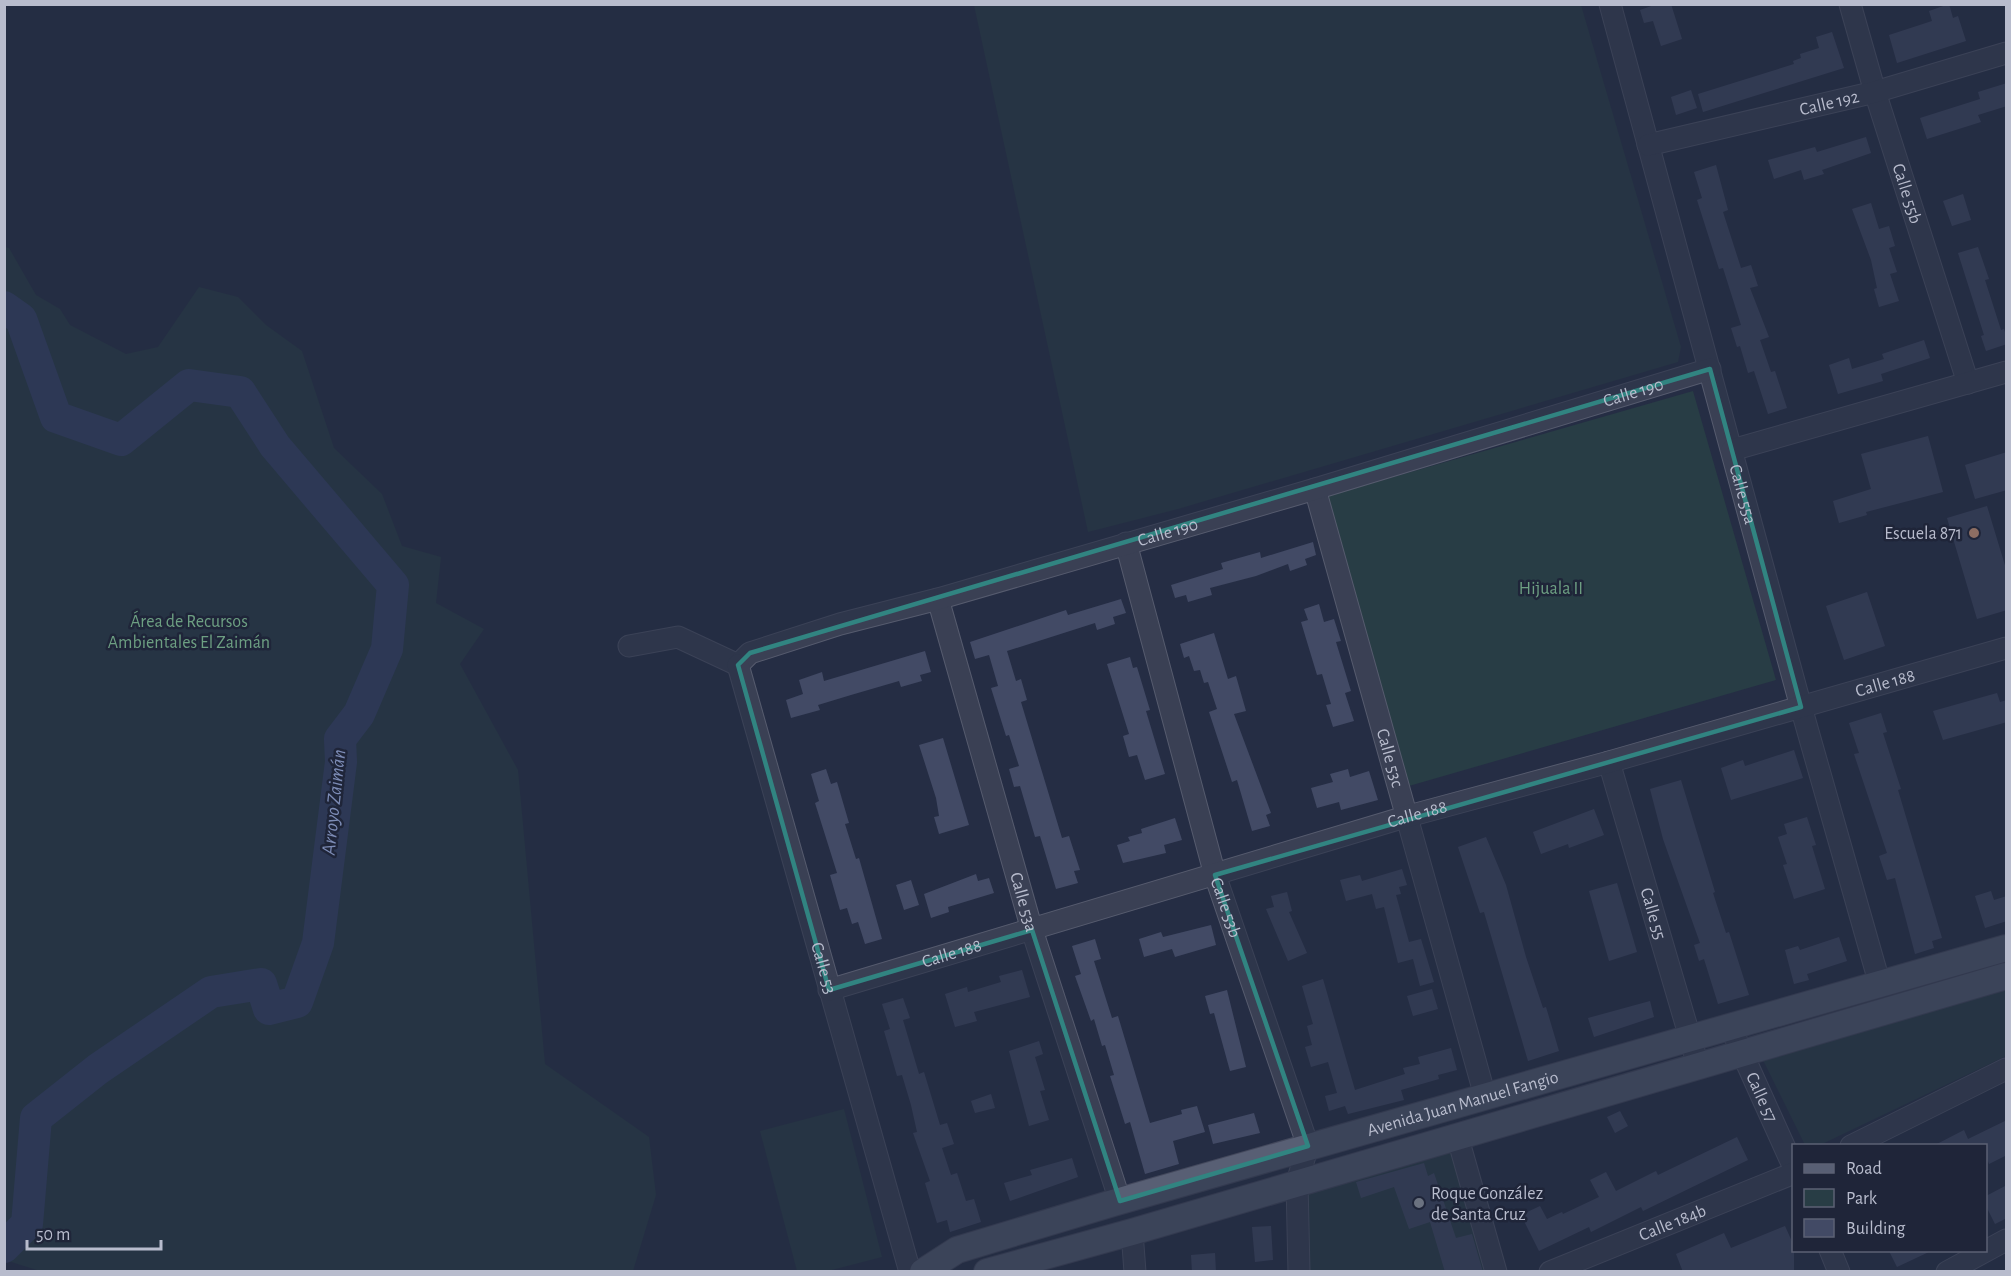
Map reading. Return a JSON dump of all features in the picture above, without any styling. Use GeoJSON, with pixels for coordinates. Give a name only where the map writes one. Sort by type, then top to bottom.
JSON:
{"type":"FeatureCollection","features":[{"type":"Feature","properties":{"kind":"main road","name":"Avenida Juan Manuel Fangio"},"geometry":{"type":"LineString","coordinates":[[923,1272],[957,1250],[1120,1201],[2007,948]]}},
{"type":"Feature","properties":{"kind":"main road","name":"Avenida Juan Manuel Fangio"},"geometry":{"type":"LineString","coordinates":[[987,1272],[1132,1232],[2007,976]]}},
{"type":"Feature","properties":{"kind":"street","name":"Calle 55a"},"geometry":{"type":"LineString","coordinates":[[1610,4],[1801,707],[1880,985]]}},
{"type":"Feature","properties":{"kind":"street","name":"Calle 55b"},"geometry":{"type":"LineString","coordinates":[[1850,4],[1875,92],[1968,383]]}},
{"type":"Feature","properties":{"kind":"street","name":"Calle 192"},"geometry":{"type":"LineString","coordinates":[[1648,145],[1875,92],[2007,53]]}},
{"type":"Feature","properties":{"kind":"street","name":"Calle 190"},"geometry":{"type":"LineString","coordinates":[[738,665],[750,653],[840,624],[938,599],[1316,489],[1710,369]]}},
{"type":"Feature","properties":{"kind":"street"},"geometry":{"type":"LineString","coordinates":[[1732,450],[2007,372]]}},
{"type":"Feature","properties":{"kind":"street","name":"Calle 53c"},"geometry":{"type":"LineString","coordinates":[[1316,489],[1485,1096]]}},
{"type":"Feature","properties":{"kind":"street","name":"Calle 53b"},"geometry":{"type":"LineString","coordinates":[[1126,543],[1215,875],[1308,1146]]}},
{"type":"Feature","properties":{"kind":"street","name":"Calle 53a"},"geometry":{"type":"LineString","coordinates":[[938,599],[1032,930],[1120,1201]]}},
{"type":"Feature","properties":{"kind":"street"},"geometry":{"type":"LineString","coordinates":[[629,646],[678,637],[738,665]]}},
{"type":"Feature","properties":{"kind":"street","name":"Calle 188"},"geometry":{"type":"LineString","coordinates":[[828,990],[1406,817],[2007,648]]}},
{"type":"Feature","properties":{"kind":"street","name":"Calle 53"},"geometry":{"type":"LineString","coordinates":[[738,665],[828,990],[910,1272]]}},
{"type":"Feature","properties":{"kind":"street","name":"Calle 55"},"geometry":{"type":"LineString","coordinates":[[1608,762],[1688,1038],[1698,1065]]}},
{"type":"Feature","properties":{"kind":"street","name":"Calle 57"},"geometry":{"type":"LineString","coordinates":[[1730,1026],[1792,1164]]}},
{"type":"Feature","properties":{"kind":"street"},"geometry":{"type":"LineString","coordinates":[[1855,1144],[2007,1069]]}},
{"type":"Feature","properties":{"kind":"street"},"geometry":{"type":"LineString","coordinates":[[1457,1136],[1496,1272]]}},
{"type":"Feature","properties":{"kind":"street"},"geometry":{"type":"LineString","coordinates":[[1299,1272],[1297,1182],[1308,1146]]}},
{"type":"Feature","properties":{"kind":"street","name":"Calle 184b"},"geometry":{"type":"LineString","coordinates":[[1550,1272],[1792,1174]]}},
{"type":"Feature","properties":{"kind":"street"},"geometry":{"type":"LineString","coordinates":[[1132,1232],[1135,1272]]}},
{"type":"Feature","properties":{"kind":"street"},"geometry":{"type":"LineString","coordinates":[[1987,1251],[2007,1240]]}},
{"type":"Feature","properties":{"kind":"street"},"geometry":{"type":"LineString","coordinates":[[1830,1252],[1839,1272]]}},
{"type":"Feature","properties":{"kind":"street"},"geometry":{"type":"LineString","coordinates":[[1947,1272],[1984,1252]]}},
{"type":"Feature","properties":{"kind":"highlighted area"},"geometry":{"type":"Polygon","coordinates":[[[1710,369],[1801,707],[1215,875],[1308,1146],[1120,1201],[1032,930],[829,990],[738,665],[750,653],[1710,369]]]}},
{"type":"Feature","properties":{"kind":"green space"},"geometry":{"type":"Polygon","coordinates":[[[974,5],[1581,5],[1681,347],[1678,362],[1178,509],[1088,532],[974,5]]]}},
{"type":"Feature","properties":{"kind":"green space","name":"Área de Recursos Ambientales El Zaimán"},"geometry":{"type":"Polygon","coordinates":[[[5,247],[9,248],[36,295],[60,309],[70,325],[126,354],[158,347],[199,287],[238,297],[266,325],[302,351],[334,448],[382,494],[402,546],[441,557],[436,603],[484,629],[460,664],[518,770],[545,1064],[649,1137],[656,1195],[633,1271],[43,1272],[5,1260],[5,247]]]}},
{"type":"Feature","properties":{"kind":"green space","name":"Hijuala II"},"geometry":{"type":"Polygon","coordinates":[[[1693,391],[1776,680],[1409,786],[1327,496],[1693,391]]]}},
{"type":"Feature","properties":{"kind":"green space"},"geometry":{"type":"Polygon","coordinates":[[[2006,982],[2006,1056],[1822,1144],[1805,1144],[1762,1058],[2006,982]]]}},
{"type":"Feature","properties":{"kind":"green space"},"geometry":{"type":"Polygon","coordinates":[[[844,1109],[882,1257],[828,1271],[797,1271],[760,1131],[844,1109]]]}},
{"type":"Feature","properties":{"kind":"green space"},"geometry":{"type":"Polygon","coordinates":[[[1454,1139],[1490,1271],[1307,1271],[1302,1184],[1454,1139]]]}},
{"type":"Feature","properties":{"kind":"building"},"geometry":{"type":"Polygon","coordinates":[[[1657,4],[1671,4],[1682,39],[1661,46],[1653,21],[1644,23],[1640,10],[1657,4]]]}},
{"type":"Feature","properties":{"kind":"building"},"geometry":{"type":"Polygon","coordinates":[[[1949,4],[1953,18],[1958,16],[1966,41],[1897,63],[1889,35],[1932,21],[1929,11],[1949,4]]]}},
{"type":"Feature","properties":{"kind":"building"},"geometry":{"type":"Polygon","coordinates":[[[1832,32],[1844,68],[1703,112],[1698,94],[1794,64],[1793,61],[1801,58],[1800,54],[1819,48],[1816,37],[1832,32]]]}},
{"type":"Feature","properties":{"kind":"building"},"geometry":{"type":"Polygon","coordinates":[[[2007,83],[2007,106],[1978,115],[1981,122],[1927,139],[1920,118],[1980,99],[1978,92],[2007,83]]]}},
{"type":"Feature","properties":{"kind":"building"},"geometry":{"type":"Polygon","coordinates":[[[1691,90],[1697,108],[1676,115],[1671,97],[1691,90]]]}},
{"type":"Feature","properties":{"kind":"building"},"geometry":{"type":"Polygon","coordinates":[[[1866,137],[1871,153],[1822,170],[1824,174],[1804,180],[1801,170],[1774,179],[1768,160],[1815,147],[1817,152],[1866,137]]]}},
{"type":"Feature","properties":{"kind":"building"},"geometry":{"type":"Polygon","coordinates":[[[1716,165],[1728,210],[1723,212],[1741,268],[1751,265],[1758,286],[1750,288],[1769,337],[1760,340],[1771,372],[1775,371],[1787,408],[1768,414],[1754,371],[1748,373],[1740,346],[1737,347],[1731,328],[1741,325],[1723,268],[1719,269],[1697,200],[1702,198],[1694,172],[1716,165]]]}},
{"type":"Feature","properties":{"kind":"building"},"geometry":{"type":"Polygon","coordinates":[[[1963,194],[1971,220],[1952,226],[1943,201],[1963,194]]]}},
{"type":"Feature","properties":{"kind":"building"},"geometry":{"type":"Polygon","coordinates":[[[1871,203],[1879,229],[1889,226],[1895,246],[1889,248],[1897,272],[1890,274],[1899,301],[1879,307],[1874,289],[1877,288],[1871,260],[1852,209],[1871,203]]]}},
{"type":"Feature","properties":{"kind":"building"},"geometry":{"type":"Polygon","coordinates":[[[1978,247],[1989,279],[1985,280],[2001,330],[2004,329],[2007,338],[2007,344],[1986,351],[1981,336],[1984,335],[1958,253],[1978,247]]]}},
{"type":"Feature","properties":{"kind":"building"},"geometry":{"type":"Polygon","coordinates":[[[1924,340],[1930,358],[1881,374],[1883,381],[1838,394],[1829,365],[1849,358],[1852,369],[1884,359],[1882,354],[1924,340]]]}},
{"type":"Feature","properties":{"kind":"building"},"geometry":{"type":"Polygon","coordinates":[[[1928,436],[1943,492],[1866,512],[1867,515],[1839,523],[1833,501],[1871,489],[1861,454],[1928,436]]]}},
{"type":"Feature","properties":{"kind":"building"},"geometry":{"type":"Polygon","coordinates":[[[2007,452],[2007,490],[1975,499],[1965,465],[2007,452]]]}},
{"type":"Feature","properties":{"kind":"building"},"geometry":{"type":"Polygon","coordinates":[[[1987,506],[2007,572],[2007,610],[1977,619],[1947,518],[1987,506]]]}},
{"type":"Feature","properties":{"kind":"building"},"geometry":{"type":"Polygon","coordinates":[[[1313,542],[1316,555],[1305,559],[1307,565],[1290,571],[1288,564],[1256,576],[1210,588],[1212,595],[1188,602],[1186,595],[1175,598],[1171,585],[1223,569],[1221,563],[1260,552],[1261,558],[1313,542]]]}},
{"type":"Feature","properties":{"kind":"building"},"geometry":{"type":"Polygon","coordinates":[[[1867,592],[1885,646],[1844,660],[1826,606],[1867,592]]]}},
{"type":"Feature","properties":{"kind":"building"},"geometry":{"type":"Polygon","coordinates":[[[1121,599],[1126,613],[1113,617],[1115,624],[1097,630],[1095,623],[1007,651],[1016,681],[1021,679],[1027,700],[1021,702],[1062,838],[1069,836],[1080,870],[1074,871],[1078,883],[1056,889],[1040,836],[1035,837],[1020,786],[1014,787],[1009,769],[1019,766],[1009,735],[1006,736],[991,688],[998,686],[989,655],[975,659],[970,642],[1066,610],[1068,615],[1121,599]]]}},
{"type":"Feature","properties":{"kind":"building"},"geometry":{"type":"Polygon","coordinates":[[[1319,604],[1324,622],[1334,619],[1341,641],[1336,642],[1351,691],[1345,693],[1354,721],[1333,727],[1326,705],[1331,704],[1322,674],[1317,675],[1301,622],[1308,620],[1304,609],[1319,604]]]}},
{"type":"Feature","properties":{"kind":"building"},"geometry":{"type":"Polygon","coordinates":[[[1214,633],[1228,679],[1236,676],[1246,711],[1234,714],[1271,813],[1266,815],[1270,826],[1252,831],[1237,780],[1232,782],[1209,712],[1217,709],[1208,682],[1204,683],[1200,670],[1194,671],[1189,656],[1184,658],[1180,644],[1214,633]]]}},
{"type":"Feature","properties":{"kind":"building"},"geometry":{"type":"Polygon","coordinates":[[[925,651],[931,672],[920,675],[922,681],[901,687],[899,681],[818,705],[820,710],[791,718],[786,700],[803,694],[799,680],[822,672],[824,681],[925,651]]]}},
{"type":"Feature","properties":{"kind":"building"},"geometry":{"type":"Polygon","coordinates":[[[1130,657],[1133,668],[1137,667],[1150,710],[1146,711],[1165,774],[1145,780],[1137,755],[1129,757],[1123,736],[1129,734],[1107,664],[1130,657]]]}},
{"type":"Feature","properties":{"kind":"building"},"geometry":{"type":"Polygon","coordinates":[[[1997,693],[2000,702],[2007,700],[2007,722],[1943,740],[1933,711],[1997,693]]]}},
{"type":"Feature","properties":{"kind":"building"},"geometry":{"type":"Polygon","coordinates":[[[1881,713],[1887,732],[1883,733],[1901,789],[1898,790],[1942,938],[1932,941],[1934,948],[1915,954],[1895,878],[1887,880],[1879,856],[1887,853],[1854,754],[1859,753],[1849,723],[1881,713]]]}},
{"type":"Feature","properties":{"kind":"building"},"geometry":{"type":"Polygon","coordinates":[[[943,738],[969,825],[939,834],[934,817],[939,816],[936,798],[919,745],[943,738]]]}},
{"type":"Feature","properties":{"kind":"building"},"geometry":{"type":"Polygon","coordinates":[[[1794,750],[1803,778],[1731,800],[1721,768],[1743,760],[1745,766],[1794,750]]]}},
{"type":"Feature","properties":{"kind":"building"},"geometry":{"type":"Polygon","coordinates":[[[826,769],[831,784],[837,782],[849,823],[845,824],[856,859],[859,858],[882,939],[865,944],[858,922],[852,924],[847,908],[840,910],[830,875],[837,873],[815,803],[819,801],[811,774],[826,769]]]}},
{"type":"Feature","properties":{"kind":"building"},"geometry":{"type":"Polygon","coordinates":[[[1348,769],[1350,777],[1369,771],[1378,800],[1341,810],[1339,802],[1317,808],[1311,788],[1333,782],[1330,774],[1348,769]]]}},
{"type":"Feature","properties":{"kind":"building"},"geometry":{"type":"Polygon","coordinates":[[[1681,780],[1715,892],[1713,893],[1726,933],[1729,932],[1749,995],[1718,1004],[1704,959],[1699,961],[1694,945],[1700,943],[1663,839],[1650,789],[1681,780]]]}},
{"type":"Feature","properties":{"kind":"building"},"geometry":{"type":"Polygon","coordinates":[[[1594,809],[1604,835],[1569,848],[1568,844],[1541,854],[1533,832],[1594,809]]]}},
{"type":"Feature","properties":{"kind":"building"},"geometry":{"type":"Polygon","coordinates":[[[1807,817],[1816,845],[1812,846],[1825,889],[1794,899],[1783,865],[1787,864],[1778,837],[1787,834],[1784,824],[1807,817]]]}},
{"type":"Feature","properties":{"kind":"building"},"geometry":{"type":"Polygon","coordinates":[[[1175,818],[1182,840],[1164,845],[1166,853],[1123,863],[1117,845],[1130,841],[1128,837],[1142,833],[1141,829],[1175,818]]]}},
{"type":"Feature","properties":{"kind":"building"},"geometry":{"type":"Polygon","coordinates":[[[1486,837],[1506,885],[1526,957],[1543,1008],[1546,1007],[1559,1051],[1528,1061],[1484,912],[1480,913],[1458,847],[1486,837]]]}},
{"type":"Feature","properties":{"kind":"building"},"geometry":{"type":"Polygon","coordinates":[[[1402,869],[1407,885],[1399,887],[1401,894],[1396,895],[1409,942],[1421,939],[1434,982],[1420,986],[1413,959],[1398,963],[1384,907],[1376,909],[1372,894],[1346,901],[1340,880],[1360,875],[1362,881],[1402,869]]]}},
{"type":"Feature","properties":{"kind":"building"},"geometry":{"type":"Polygon","coordinates":[[[976,874],[978,881],[989,878],[994,893],[948,907],[949,912],[931,918],[924,894],[976,874]]]}},
{"type":"Feature","properties":{"kind":"building"},"geometry":{"type":"Polygon","coordinates":[[[911,880],[919,905],[904,910],[896,885],[911,880]]]}},
{"type":"Feature","properties":{"kind":"building"},"geometry":{"type":"Polygon","coordinates":[[[1617,883],[1637,952],[1609,961],[1589,891],[1617,883]]]}},
{"type":"Feature","properties":{"kind":"building"},"geometry":{"type":"Polygon","coordinates":[[[1991,891],[1994,900],[2007,896],[2007,921],[1985,928],[1975,896],[1991,891]]]}},
{"type":"Feature","properties":{"kind":"building"},"geometry":{"type":"Polygon","coordinates":[[[1287,892],[1292,911],[1289,912],[1307,953],[1288,961],[1266,909],[1274,907],[1271,896],[1287,892]]]}},
{"type":"Feature","properties":{"kind":"building"},"geometry":{"type":"Polygon","coordinates":[[[1211,925],[1216,945],[1175,957],[1172,949],[1144,957],[1139,939],[1161,932],[1163,937],[1211,925]]]}},
{"type":"Feature","properties":{"kind":"building"},"geometry":{"type":"Polygon","coordinates":[[[1839,937],[1847,961],[1807,974],[1809,980],[1794,984],[1785,950],[1798,946],[1800,950],[1839,937]]]}},
{"type":"Feature","properties":{"kind":"building"},"geometry":{"type":"Polygon","coordinates":[[[1095,939],[1101,959],[1094,961],[1112,1018],[1118,1016],[1150,1123],[1182,1114],[1181,1110],[1197,1106],[1205,1132],[1173,1141],[1179,1164],[1145,1174],[1130,1122],[1125,1124],[1110,1076],[1114,1075],[1105,1045],[1102,1046],[1094,1019],[1091,1021],[1075,976],[1081,974],[1072,946],[1095,939]]]}},
{"type":"Feature","properties":{"kind":"building"},"geometry":{"type":"Polygon","coordinates":[[[1022,970],[1030,997],[974,1012],[977,1021],[955,1027],[945,994],[967,987],[968,992],[1001,982],[999,976],[1022,970]]]}},
{"type":"Feature","properties":{"kind":"building"},"geometry":{"type":"Polygon","coordinates":[[[1323,979],[1355,1090],[1405,1074],[1403,1068],[1420,1064],[1418,1057],[1451,1048],[1457,1070],[1438,1075],[1439,1079],[1401,1090],[1404,1100],[1348,1114],[1345,1106],[1329,1111],[1325,1096],[1337,1093],[1328,1062],[1311,1067],[1305,1047],[1312,1045],[1307,1026],[1313,1024],[1302,986],[1323,979]]]}},
{"type":"Feature","properties":{"kind":"building"},"geometry":{"type":"Polygon","coordinates":[[[1432,989],[1438,1009],[1413,1016],[1407,996],[1432,989]]]}},
{"type":"Feature","properties":{"kind":"building"},"geometry":{"type":"Polygon","coordinates":[[[1227,990],[1246,1067],[1230,1071],[1214,1013],[1210,1014],[1205,996],[1227,990]]]}},
{"type":"Feature","properties":{"kind":"building"},"geometry":{"type":"Polygon","coordinates":[[[903,998],[910,1018],[903,1020],[919,1074],[924,1072],[940,1125],[947,1123],[954,1144],[942,1148],[951,1175],[957,1173],[966,1201],[974,1199],[981,1222],[950,1232],[947,1220],[937,1223],[925,1183],[930,1181],[913,1133],[917,1132],[911,1105],[902,1075],[897,1076],[884,1031],[890,1029],[882,1004],[903,998]]]}},
{"type":"Feature","properties":{"kind":"building"},"geometry":{"type":"Polygon","coordinates":[[[1650,1001],[1654,1017],[1594,1037],[1588,1018],[1650,1001]]]}},
{"type":"Feature","properties":{"kind":"building"},"geometry":{"type":"Polygon","coordinates":[[[1039,1041],[1043,1054],[1035,1057],[1045,1090],[1040,1091],[1049,1120],[1029,1126],[1009,1051],[1039,1041]]]}},
{"type":"Feature","properties":{"kind":"building"},"geometry":{"type":"Polygon","coordinates":[[[991,1094],[995,1108],[975,1113],[971,1101],[991,1094]]]}},
{"type":"Feature","properties":{"kind":"building"},"geometry":{"type":"Polygon","coordinates":[[[1620,1111],[1628,1126],[1615,1133],[1607,1117],[1620,1111]]]}},
{"type":"Feature","properties":{"kind":"building"},"geometry":{"type":"Polygon","coordinates":[[[1254,1113],[1260,1133],[1213,1144],[1208,1125],[1254,1113]]]}},
{"type":"Feature","properties":{"kind":"building"},"geometry":{"type":"Polygon","coordinates":[[[2007,1120],[2007,1155],[1989,1164],[1987,1144],[1937,1144],[1964,1130],[1968,1139],[2007,1120]]]}},
{"type":"Feature","properties":{"kind":"building"},"geometry":{"type":"Polygon","coordinates":[[[1737,1137],[1748,1160],[1643,1211],[1641,1207],[1591,1232],[1589,1227],[1539,1251],[1521,1215],[1540,1206],[1547,1219],[1562,1212],[1563,1214],[1599,1197],[1590,1180],[1606,1172],[1616,1191],[1656,1171],[1658,1175],[1737,1137]]]}},
{"type":"Feature","properties":{"kind":"building"},"geometry":{"type":"Polygon","coordinates":[[[1072,1158],[1078,1177],[1010,1201],[1004,1183],[1032,1175],[1030,1170],[1072,1158]]]}},
{"type":"Feature","properties":{"kind":"building"},"geometry":{"type":"Polygon","coordinates":[[[1424,1163],[1428,1176],[1434,1173],[1456,1238],[1472,1234],[1483,1272],[1445,1272],[1430,1222],[1409,1229],[1394,1187],[1361,1198],[1356,1182],[1424,1163]]]}},
{"type":"Feature","properties":{"kind":"building"},"geometry":{"type":"Polygon","coordinates":[[[2007,1185],[2007,1218],[1995,1224],[1987,1208],[1987,1195],[2007,1185]]]}},
{"type":"Feature","properties":{"kind":"building"},"geometry":{"type":"Polygon","coordinates":[[[1271,1226],[1273,1260],[1255,1262],[1252,1227],[1271,1226]]]}},
{"type":"Feature","properties":{"kind":"building"},"geometry":{"type":"Polygon","coordinates":[[[1785,1226],[1792,1242],[1794,1272],[1683,1272],[1676,1254],[1724,1233],[1731,1248],[1785,1226]]]}},
{"type":"Feature","properties":{"kind":"building"},"geometry":{"type":"Polygon","coordinates":[[[1890,1252],[1929,1252],[1897,1267],[1890,1252]]]}},
{"type":"Feature","properties":{"kind":"building"},"geometry":{"type":"Polygon","coordinates":[[[1215,1253],[1216,1272],[1192,1272],[1191,1255],[1215,1253]]]}},
{"type":"Feature","properties":{"kind":"waterway","name":"Arroyo Zaimán"},"geometry":{"type":"LineString","coordinates":[[4,307],[21,319],[56,417],[121,440],[189,385],[240,392],[275,446],[393,585],[387,649],[359,714],[340,739],[341,762],[318,943],[297,1002],[269,1009],[261,984],[211,992],[98,1069],[36,1118],[27,1224],[4,1247]]}},
{"type":"Feature","properties":{"kind":"place","name":"Escuela 871"},"geometry":{"type":"Point","coordinates":[1974,533]}},
{"type":"Feature","properties":{"kind":"place","name":"Roque González de Santa Cruz"},"geometry":{"type":"Point","coordinates":[1419,1203]}}]}
